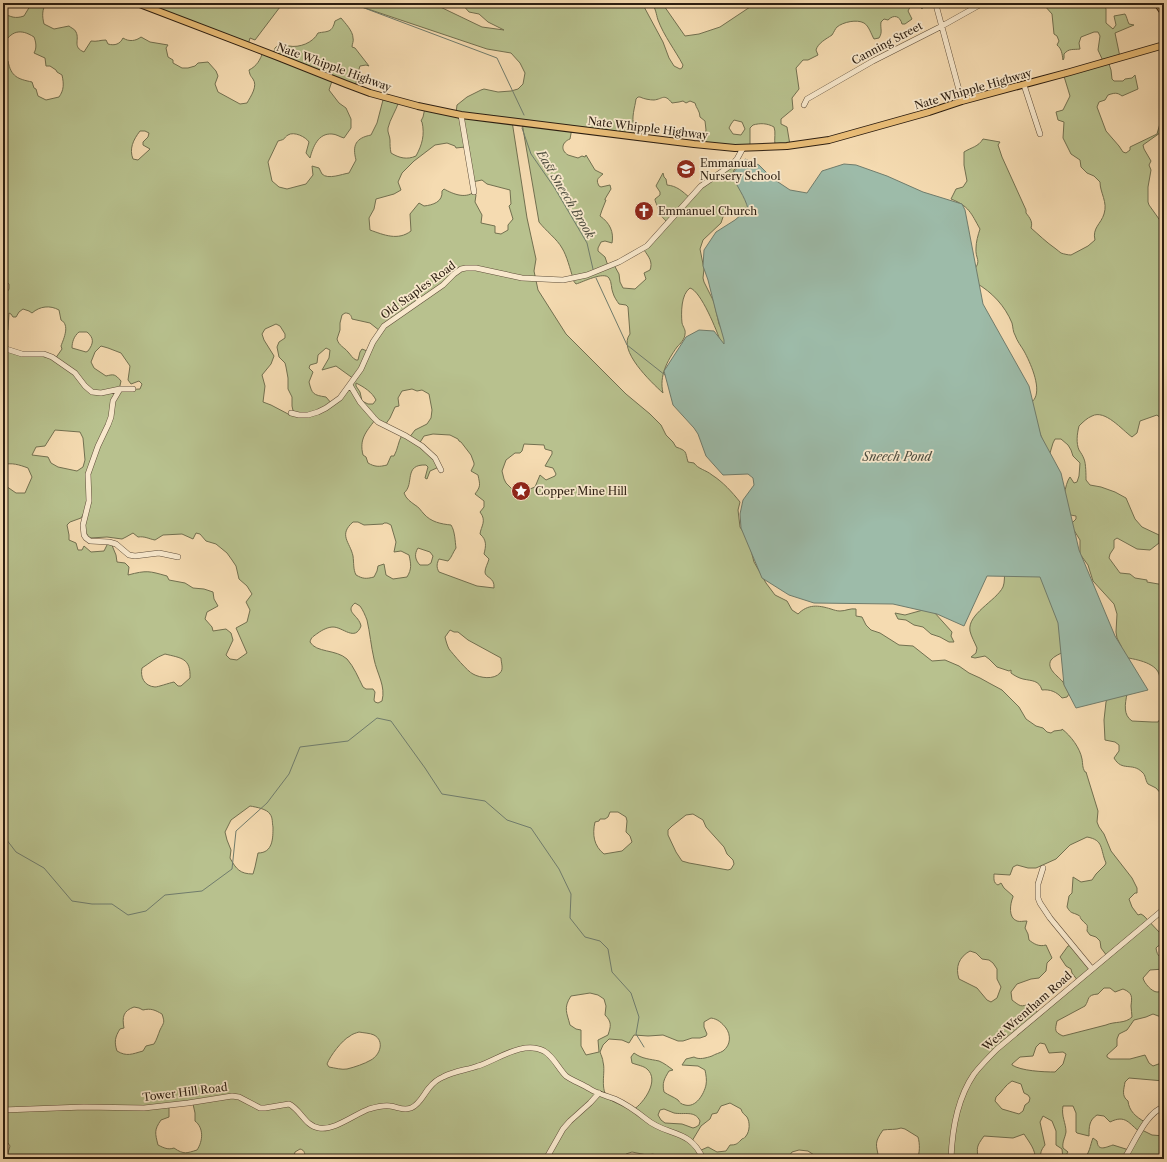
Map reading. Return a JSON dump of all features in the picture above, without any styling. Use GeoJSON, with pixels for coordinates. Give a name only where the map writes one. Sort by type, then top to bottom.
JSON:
{"type":"FeatureCollection","features":[{"type":"Feature","properties":{"kind":"main road","name":"Nate Whipple Highway"},"geometry":{"type":"LineString","coordinates":[[136,3],[370,93],[418,106],[461,115],[697,144],[743,148],[787,146],[829,140],[929,112],[962,101],[1164,45]]}},
{"type":"Feature","properties":{"kind":"main road"},"geometry":{"type":"LineString","coordinates":[[1158,3],[1164,13]]}},
{"type":"Feature","properties":{"kind":"street","name":"Canning Street"},"geometry":{"type":"LineString","coordinates":[[804,105],[807,99],[867,64],[942,26],[983,3]]}},
{"type":"Feature","properties":{"kind":"street"},"geometry":{"type":"LineString","coordinates":[[936,5],[962,101]]}},
{"type":"Feature","properties":{"kind":"street"},"geometry":{"type":"LineString","coordinates":[[1024,85],[1040,134]]}},
{"type":"Feature","properties":{"kind":"street"},"geometry":{"type":"LineString","coordinates":[[461,115],[474,192]]}},
{"type":"Feature","properties":{"kind":"street","name":"Old Staples Road"},"geometry":{"type":"LineString","coordinates":[[291,413],[308,415],[318,412],[340,398],[361,369],[373,342],[384,326],[443,285],[461,269],[471,268],[522,278],[563,280],[587,275],[619,262],[647,246],[701,186],[737,160],[743,148]]}},
{"type":"Feature","properties":{"kind":"street"},"geometry":{"type":"LineString","coordinates":[[3,348],[22,354],[44,354],[52,357],[75,373],[85,386],[92,392],[133,389]]}},
{"type":"Feature","properties":{"kind":"street"},"geometry":{"type":"LineString","coordinates":[[350,385],[360,402],[378,422],[422,446],[435,458],[441,470]]}},
{"type":"Feature","properties":{"kind":"street"},"geometry":{"type":"LineString","coordinates":[[120,389],[113,401],[111,417],[98,446],[88,474],[89,502],[83,525],[84,535],[90,541],[116,544],[129,555],[135,556],[159,552],[178,557]]}},
{"type":"Feature","properties":{"kind":"street"},"geometry":{"type":"LineString","coordinates":[[1043,868],[1038,884],[1038,898],[1040,903],[1050,918],[1092,969]]}},
{"type":"Feature","properties":{"kind":"street","name":"West Wrentham Road"},"geometry":{"type":"LineString","coordinates":[[951,1159],[956,1113],[964,1092],[975,1074],[997,1049],[1164,909]]}},
{"type":"Feature","properties":{"kind":"street","name":"Tower Hill Road"},"geometry":{"type":"LineString","coordinates":[[3,1110],[84,1107],[144,1108],[235,1096],[260,1108],[289,1104],[297,1109],[310,1124],[319,1128],[327,1128],[372,1108],[386,1106],[403,1109],[411,1108],[418,1103],[433,1084],[443,1077],[454,1072],[477,1067],[514,1050],[534,1048],[548,1054],[566,1076],[598,1094],[625,1104],[653,1125],[688,1138],[698,1148],[703,1159]]}},
{"type":"Feature","properties":{"kind":"street"},"geometry":{"type":"LineString","coordinates":[[546,1159],[567,1125],[598,1094]]}},
{"type":"Feature","properties":{"kind":"street"},"geometry":{"type":"LineString","coordinates":[[1124,1159],[1151,1115],[1160,1108],[1164,1107]]}},
{"type":"Feature","properties":{"kind":"green space"},"geometry":{"type":"Polygon","coordinates":[[[30,3],[46,3],[43,13],[44,24],[54,29],[69,26],[74,29],[77,35],[77,46],[84,52],[91,41],[106,40],[108,44],[113,45],[119,43],[123,38],[132,40],[141,37],[150,42],[168,45],[166,48],[168,57],[173,60],[173,63],[182,68],[188,68],[195,66],[198,63],[208,62],[216,71],[218,76],[215,84],[218,92],[240,104],[247,103],[252,94],[255,85],[249,70],[258,62],[263,52],[273,55],[275,48],[280,43],[289,46],[305,44],[313,40],[318,33],[331,30],[335,21],[341,18],[353,35],[352,47],[355,48],[369,66],[360,66],[355,86],[333,78],[329,90],[339,103],[346,108],[351,119],[351,128],[344,138],[335,134],[327,134],[320,138],[313,149],[310,158],[306,153],[309,142],[303,137],[296,134],[291,134],[278,141],[268,162],[272,181],[279,187],[287,189],[306,184],[313,175],[312,166],[319,168],[322,174],[328,177],[349,173],[356,160],[356,143],[362,138],[371,135],[377,123],[384,96],[399,101],[388,128],[391,153],[400,157],[409,158],[416,156],[420,148],[423,136],[421,121],[425,108],[456,113],[457,105],[467,97],[481,90],[484,89],[498,92],[511,91],[518,89],[523,84],[525,73],[520,63],[511,53],[487,49],[350,3],[432,3],[482,27],[504,30],[488,22],[479,14],[469,12],[461,3],[514,3],[515,5],[521,7],[530,3],[642,3],[663,42],[669,58],[674,66],[680,69],[683,65],[663,32],[655,9],[651,3],[662,3],[685,36],[699,34],[720,27],[756,3],[925,3],[922,9],[916,4],[910,7],[908,11],[912,19],[905,24],[902,24],[900,19],[896,17],[892,17],[888,20],[884,19],[881,22],[881,32],[879,38],[874,39],[864,23],[854,21],[843,24],[837,27],[832,35],[818,45],[816,50],[818,55],[808,60],[803,60],[796,68],[799,89],[792,98],[793,109],[781,119],[781,124],[787,127],[790,145],[775,145],[774,127],[761,124],[753,125],[750,128],[750,147],[703,144],[706,130],[705,121],[700,117],[695,103],[690,101],[686,103],[683,101],[672,103],[665,97],[654,100],[640,97],[636,99],[633,116],[633,136],[572,128],[570,139],[565,142],[563,146],[565,153],[578,158],[582,156],[585,157],[586,155],[595,170],[603,174],[598,180],[599,186],[610,185],[611,189],[605,199],[606,200],[600,216],[610,228],[612,243],[605,241],[601,242],[598,251],[605,257],[608,266],[614,265],[619,274],[620,282],[623,288],[635,289],[646,279],[644,273],[650,270],[651,262],[644,250],[667,222],[660,214],[655,200],[660,195],[660,192],[656,186],[663,173],[667,185],[677,188],[690,198],[738,160],[737,164],[739,165],[734,170],[733,174],[747,195],[748,210],[724,214],[721,223],[703,240],[700,249],[704,269],[704,282],[714,302],[719,324],[726,338],[724,345],[721,343],[704,304],[699,296],[690,288],[683,299],[682,304],[682,323],[685,336],[670,358],[665,369],[662,381],[663,393],[644,374],[632,357],[627,341],[630,334],[628,307],[626,305],[619,304],[616,300],[609,278],[606,276],[598,276],[576,284],[572,279],[573,278],[562,248],[539,222],[522,123],[512,121],[527,218],[536,259],[534,271],[538,290],[566,334],[626,394],[661,425],[666,435],[676,447],[685,452],[688,462],[694,463],[698,467],[710,473],[727,487],[740,502],[738,510],[740,527],[748,539],[754,562],[775,595],[787,601],[792,610],[798,614],[806,608],[813,606],[839,611],[856,609],[856,616],[862,617],[866,625],[871,630],[880,633],[899,645],[913,646],[932,661],[945,660],[959,666],[969,673],[1002,690],[1019,707],[1026,719],[1036,726],[1051,733],[1062,729],[1075,742],[1081,755],[1083,769],[1086,772],[1098,811],[1097,822],[1099,827],[1104,834],[1111,851],[1132,878],[1137,888],[1137,893],[1129,899],[1132,907],[1138,915],[1141,914],[1144,916],[1160,933],[1164,934],[1164,944],[1156,948],[1158,955],[1164,958],[1164,969],[1150,970],[1143,978],[1153,991],[1164,991],[1164,1016],[1161,1017],[1153,1014],[1134,1020],[1127,1030],[1119,1034],[1117,1046],[1107,1055],[1107,1057],[1110,1059],[1130,1059],[1145,1055],[1149,1063],[1153,1066],[1164,1062],[1164,1081],[1129,1078],[1125,1082],[1124,1097],[1128,1101],[1131,1111],[1145,1122],[1142,1130],[1152,1135],[1164,1136],[1164,1159],[1083,1159],[1088,1152],[1093,1138],[1097,1141],[1099,1147],[1101,1148],[1113,1145],[1129,1150],[1140,1132],[1127,1121],[1120,1119],[1110,1122],[1104,1116],[1097,1115],[1091,1121],[1089,1136],[1077,1133],[1076,1113],[1073,1106],[1063,1106],[1066,1132],[1063,1148],[1068,1152],[1066,1159],[1063,1159],[1062,1149],[1056,1145],[1056,1131],[1052,1121],[1043,1116],[1040,1122],[1045,1145],[1041,1152],[1041,1159],[1035,1159],[1033,1149],[1024,1134],[1013,1138],[984,1136],[978,1147],[978,1159],[917,1159],[919,1154],[918,1137],[901,1128],[883,1130],[876,1144],[879,1159],[820,1159],[808,1151],[799,1150],[792,1152],[787,1159],[662,1159],[653,1154],[647,1155],[632,1152],[626,1154],[626,1159],[305,1159],[304,1151],[300,1149],[295,1152],[293,1159],[3,1159],[3,1154],[8,1153],[10,1146],[3,1140],[3,484],[16,493],[25,493],[32,477],[28,468],[12,464],[3,465],[3,348],[55,359],[62,349],[61,346],[66,328],[64,322],[61,320],[59,310],[52,307],[45,307],[32,313],[23,309],[16,317],[13,317],[9,313],[8,330],[3,332],[3,295],[6,294],[9,289],[9,284],[3,280],[3,55],[4,59],[8,61],[13,74],[23,80],[32,82],[38,96],[46,100],[59,97],[63,87],[62,75],[50,66],[46,66],[45,58],[34,53],[36,45],[34,37],[24,32],[16,32],[6,40],[3,45],[3,13],[8,16],[21,17],[24,16],[30,6],[30,3]],[[734,120],[729,128],[733,134],[741,135],[745,129],[742,122],[734,120]],[[140,131],[132,145],[131,152],[133,159],[138,160],[150,149],[143,145],[143,142],[148,137],[149,133],[140,131]],[[447,143],[435,145],[414,161],[402,173],[398,182],[401,190],[394,194],[376,199],[374,209],[369,218],[370,230],[391,236],[401,236],[406,234],[411,231],[410,214],[419,203],[424,206],[437,202],[441,198],[442,191],[444,189],[455,194],[463,195],[474,192],[476,195],[475,202],[482,215],[481,223],[495,226],[495,233],[501,234],[508,230],[508,225],[513,219],[509,206],[511,204],[510,190],[487,184],[482,180],[472,182],[465,147],[456,148],[455,146],[447,143]],[[345,313],[342,315],[337,339],[340,345],[356,360],[358,360],[362,349],[367,351],[380,331],[370,323],[352,319],[350,314],[345,313]],[[276,324],[265,329],[262,334],[274,356],[271,364],[262,375],[265,386],[263,402],[290,415],[294,415],[292,397],[288,389],[288,378],[285,363],[279,357],[277,347],[279,342],[285,338],[285,334],[280,326],[276,324]],[[79,332],[74,339],[72,348],[86,352],[92,343],[91,336],[87,332],[79,332]],[[101,346],[95,352],[91,362],[94,368],[106,376],[114,375],[121,381],[119,390],[140,389],[142,384],[139,381],[131,384],[128,380],[130,366],[121,353],[101,346]],[[326,348],[318,355],[317,363],[310,365],[309,368],[313,372],[309,382],[312,391],[318,396],[326,397],[332,404],[354,379],[336,366],[322,370],[329,358],[330,350],[326,348]],[[356,383],[362,401],[368,404],[373,404],[376,400],[368,390],[356,383]],[[412,389],[402,391],[398,398],[399,406],[395,407],[385,425],[375,420],[364,436],[362,449],[363,455],[366,457],[368,463],[379,466],[387,465],[391,456],[394,456],[402,435],[409,438],[415,430],[427,424],[431,418],[432,410],[429,394],[422,390],[417,391],[412,389]],[[55,430],[45,446],[36,447],[32,455],[48,457],[51,463],[58,467],[77,471],[83,467],[85,460],[83,438],[80,432],[55,430]],[[433,434],[424,436],[419,444],[428,452],[439,467],[430,471],[427,479],[425,478],[428,467],[426,465],[414,468],[410,475],[409,485],[404,493],[409,500],[430,519],[451,525],[452,527],[455,536],[456,548],[448,561],[439,559],[437,565],[438,570],[439,572],[477,586],[494,588],[492,580],[485,574],[485,569],[489,559],[484,554],[485,543],[480,534],[483,518],[480,512],[484,507],[484,501],[475,494],[480,483],[478,475],[471,471],[474,463],[471,455],[458,439],[450,435],[433,434]],[[524,444],[520,453],[515,453],[506,460],[502,471],[506,483],[513,490],[525,491],[535,487],[540,475],[546,480],[555,476],[556,474],[553,468],[545,466],[552,454],[552,451],[545,449],[544,445],[524,444]],[[86,510],[81,518],[70,522],[67,525],[69,540],[76,543],[78,550],[82,550],[84,546],[91,552],[104,551],[108,543],[111,543],[117,562],[125,563],[129,567],[128,575],[140,572],[152,572],[167,576],[169,580],[185,583],[193,588],[213,592],[214,599],[218,606],[207,612],[205,619],[212,627],[213,631],[226,629],[231,633],[233,640],[226,655],[230,659],[237,660],[247,653],[236,628],[247,622],[250,610],[246,602],[252,594],[247,586],[239,579],[236,566],[227,553],[216,544],[206,541],[200,534],[196,533],[193,539],[182,534],[163,535],[155,540],[145,537],[138,537],[133,533],[122,539],[107,537],[90,538],[85,529],[86,510]],[[353,522],[346,531],[346,539],[352,551],[356,575],[365,578],[374,577],[378,566],[384,564],[386,575],[393,579],[407,577],[411,566],[409,555],[401,551],[394,552],[396,542],[391,525],[384,523],[364,525],[358,522],[353,522]],[[418,548],[416,557],[420,565],[428,565],[431,563],[433,556],[430,552],[418,548]],[[355,603],[351,609],[361,626],[356,633],[333,627],[321,631],[311,639],[310,642],[321,650],[337,654],[347,659],[363,687],[366,689],[373,689],[375,692],[374,700],[378,703],[382,701],[383,696],[381,680],[375,664],[367,620],[360,606],[355,603]],[[450,630],[445,637],[449,649],[471,673],[479,677],[494,677],[501,671],[501,658],[468,640],[458,632],[450,630]],[[165,654],[142,668],[142,678],[148,685],[155,687],[174,682],[178,686],[181,686],[190,678],[189,666],[184,660],[165,654]],[[250,806],[231,820],[225,832],[231,850],[230,858],[236,868],[242,872],[253,874],[258,853],[267,850],[271,844],[273,827],[269,812],[261,808],[250,806]],[[610,812],[608,817],[605,819],[600,819],[599,821],[595,822],[594,836],[596,844],[604,854],[622,851],[632,842],[630,836],[626,832],[626,817],[618,812],[610,812]],[[693,814],[686,815],[672,826],[668,830],[668,835],[682,861],[728,870],[731,869],[734,864],[724,847],[706,827],[703,820],[693,814]],[[1087,837],[1070,845],[1056,859],[1036,868],[1028,868],[1017,865],[1013,867],[1010,875],[994,874],[994,879],[996,884],[998,885],[1001,883],[1013,896],[1011,907],[1012,917],[1017,921],[1027,921],[1025,928],[1029,940],[1037,945],[1046,945],[1052,958],[1047,963],[1046,971],[1039,978],[1017,984],[1011,992],[1012,1000],[1017,1004],[1021,1006],[1030,1003],[1038,1013],[1078,981],[1071,969],[1066,966],[1060,957],[1068,946],[1072,945],[1092,969],[1107,956],[1101,948],[1100,941],[1096,937],[1090,935],[1087,931],[1087,925],[1080,916],[1071,912],[1067,907],[1069,896],[1072,893],[1073,877],[1081,882],[1092,880],[1106,863],[1099,843],[1092,838],[1087,837]],[[970,951],[963,956],[957,970],[959,979],[977,988],[987,1000],[991,1002],[997,998],[1001,987],[997,979],[997,969],[993,963],[989,960],[982,959],[976,953],[970,951]],[[1104,988],[1098,994],[1090,996],[1085,1006],[1057,1021],[1056,1029],[1058,1033],[1063,1036],[1109,1024],[1123,1022],[1132,1017],[1131,996],[1129,992],[1123,989],[1115,992],[1110,988],[1104,988]],[[590,993],[571,996],[566,1007],[570,1025],[581,1030],[581,1046],[586,1055],[599,1052],[598,1040],[608,1035],[610,1027],[610,1022],[605,1015],[606,1006],[604,999],[598,995],[590,993]],[[134,1007],[128,1010],[124,1015],[124,1028],[120,1029],[116,1040],[117,1051],[124,1054],[133,1054],[143,1051],[146,1046],[154,1044],[164,1022],[162,1014],[153,1010],[143,1010],[134,1007]],[[711,1018],[704,1022],[704,1027],[707,1034],[706,1036],[700,1038],[692,1038],[683,1041],[678,1041],[663,1035],[634,1035],[629,1043],[622,1040],[609,1039],[603,1045],[600,1052],[604,1066],[603,1086],[606,1095],[609,1099],[633,1110],[646,1097],[651,1085],[651,1074],[646,1068],[632,1063],[631,1057],[634,1053],[643,1058],[659,1061],[673,1070],[669,1071],[665,1079],[663,1084],[664,1092],[682,1104],[693,1104],[699,1100],[705,1089],[705,1070],[698,1066],[682,1065],[686,1059],[694,1057],[705,1058],[722,1052],[726,1049],[729,1043],[728,1031],[716,1019],[711,1018]],[[359,1032],[343,1041],[333,1053],[327,1064],[329,1067],[347,1069],[368,1061],[377,1055],[380,1044],[374,1035],[359,1032]],[[1040,1043],[1036,1047],[1033,1056],[1020,1057],[1012,1064],[1016,1067],[1027,1070],[1055,1072],[1063,1064],[1066,1054],[1063,1052],[1049,1053],[1045,1044],[1040,1043]],[[1012,1081],[1007,1084],[996,1097],[995,1101],[1002,1109],[1019,1114],[1023,1111],[1030,1098],[1024,1093],[1021,1084],[1012,1081]],[[730,1103],[721,1106],[717,1113],[712,1114],[710,1119],[701,1126],[692,1141],[699,1151],[708,1147],[717,1152],[726,1151],[730,1145],[736,1144],[744,1138],[748,1132],[749,1121],[741,1109],[730,1103]],[[193,1104],[169,1106],[169,1117],[161,1120],[157,1126],[156,1137],[158,1145],[168,1149],[174,1148],[180,1152],[186,1153],[197,1150],[202,1135],[200,1127],[195,1121],[193,1104]],[[664,1109],[660,1110],[658,1115],[665,1123],[682,1124],[693,1128],[699,1125],[700,1121],[695,1115],[692,1114],[674,1113],[664,1109]]]}},
{"type":"Feature","properties":{"kind":"green space"},"geometry":{"type":"Polygon","coordinates":[[[139,3],[283,3],[255,40],[250,38],[248,45],[139,3]]]}},
{"type":"Feature","properties":{"kind":"green space"},"geometry":{"type":"Polygon","coordinates":[[[1045,3],[1104,3],[1106,9],[1106,23],[1113,29],[1116,25],[1114,16],[1125,14],[1129,24],[1134,25],[1115,33],[1120,57],[1108,61],[1112,79],[1114,81],[1123,81],[1125,79],[1132,78],[1135,75],[1138,89],[1122,96],[1115,93],[1108,95],[1105,100],[1099,102],[1097,107],[1106,131],[1123,152],[1126,153],[1130,150],[1130,147],[1157,134],[1164,113],[1164,118],[1162,121],[1164,124],[1164,130],[1143,145],[1151,161],[1149,165],[1151,170],[1148,187],[1148,202],[1164,226],[1164,318],[1162,319],[1160,334],[1164,349],[1164,421],[1157,415],[1140,421],[1137,433],[1132,437],[1108,418],[1102,415],[1092,416],[1079,426],[1077,444],[1085,461],[1086,480],[1090,485],[1115,492],[1126,498],[1135,519],[1142,527],[1159,535],[1159,543],[1150,550],[1137,549],[1117,538],[1114,540],[1114,548],[1109,558],[1120,573],[1130,574],[1135,578],[1147,580],[1147,582],[1164,585],[1164,693],[1157,670],[1144,662],[1123,657],[1121,646],[1117,638],[1117,614],[1114,604],[1093,581],[1088,565],[1080,554],[1080,540],[1072,527],[1072,523],[1076,519],[1076,516],[1065,514],[1063,507],[1068,480],[1070,477],[1074,483],[1077,482],[1080,463],[1073,456],[1068,445],[1061,439],[1055,439],[1050,453],[1048,454],[1029,405],[1035,398],[1037,387],[1029,361],[1016,337],[1012,323],[1002,305],[993,295],[976,283],[974,270],[978,264],[976,246],[980,229],[972,214],[966,207],[951,199],[956,189],[963,187],[967,181],[964,165],[964,152],[977,145],[983,139],[1000,142],[998,145],[1002,157],[1026,213],[1031,220],[1031,228],[1060,253],[1067,255],[1071,255],[1088,246],[1095,240],[1094,236],[1096,229],[1105,210],[1100,182],[1094,176],[1087,173],[1081,167],[1080,160],[1071,154],[1063,138],[1064,122],[1058,120],[1056,112],[1063,110],[1070,96],[1063,73],[1103,61],[1098,50],[1100,36],[1098,32],[1094,32],[1081,37],[1079,43],[1080,49],[1068,51],[1064,54],[1063,60],[1061,50],[1057,45],[1059,41],[1057,36],[1054,34],[1052,14],[1044,5],[1045,3]]]}},
{"type":"Feature","properties":{"kind":"green space"},"geometry":{"type":"Polygon","coordinates":[[[1050,568],[1065,651],[1055,656],[1051,660],[1050,666],[1053,672],[1063,682],[1069,694],[1067,697],[1062,698],[1053,691],[1042,690],[1039,684],[1035,682],[1016,676],[1011,673],[1011,670],[1009,671],[997,667],[985,656],[975,658],[971,657],[976,653],[977,648],[970,631],[970,625],[977,613],[1003,587],[1005,571],[1050,568]]]}},
{"type":"Feature","properties":{"kind":"green space"},"geometry":{"type":"Polygon","coordinates":[[[923,610],[934,612],[952,632],[951,636],[954,642],[949,642],[931,634],[923,627],[914,625],[906,620],[898,619],[895,613],[905,615],[923,610]]]}},
{"type":"Feature","properties":{"kind":"green space"},"geometry":{"type":"Polygon","coordinates":[[[1110,693],[1127,694],[1125,705],[1126,712],[1129,719],[1132,721],[1158,722],[1164,713],[1164,797],[1156,788],[1148,784],[1142,772],[1135,768],[1120,765],[1114,758],[1119,751],[1119,745],[1115,742],[1105,740],[1104,720],[1106,702],[1110,693]]]}},
{"type":"Feature","properties":{"kind":"water","name":"Sneech Pond"},"geometry":{"type":"Polygon","coordinates":[[[745,159],[759,165],[772,178],[790,190],[807,193],[822,171],[844,164],[856,165],[887,176],[923,192],[962,204],[965,210],[983,304],[1029,386],[1041,436],[1061,473],[1079,550],[1115,636],[1148,690],[1076,708],[1064,685],[1058,623],[1040,577],[987,576],[964,626],[937,614],[893,604],[814,603],[789,595],[762,578],[741,528],[740,514],[743,500],[754,485],[753,478],[748,474],[723,475],[706,456],[698,434],[673,405],[664,371],[686,337],[699,330],[714,331],[724,344],[703,266],[704,250],[716,232],[735,220],[748,209],[732,174],[745,159]]]}},
{"type":"Feature","properties":{"kind":"waterway","name":"East Sneech Brook"},"geometry":{"type":"LineString","coordinates":[[351,3],[497,58],[524,115]]}},
{"type":"Feature","properties":{"kind":"waterway","name":"East Sneech Brook"},"geometry":{"type":"LineString","coordinates":[[522,128],[531,154],[554,187],[587,243],[593,269]]}},
{"type":"Feature","properties":{"kind":"waterway","name":"East Sneech Brook"},"geometry":{"type":"LineString","coordinates":[[596,278],[627,345],[665,375]]}},
{"type":"Feature","properties":{"kind":"waterway"},"geometry":{"type":"LineString","coordinates":[[3,835],[16,852],[44,868],[72,901],[92,904],[112,904],[128,915],[146,911],[165,895],[202,891],[232,869],[236,831],[267,803],[289,774],[300,747],[348,741],[377,718],[391,721],[442,794],[485,801],[507,820],[531,828],[559,869],[571,894],[570,918],[585,937],[600,941],[608,949],[612,972],[631,993],[639,1017],[636,1034],[644,1047]]}},
{"type":"Feature","properties":{"kind":"place","name":"Emmanual Nursery School"},"geometry":{"type":"Point","coordinates":[686,169]}},
{"type":"Feature","properties":{"kind":"place","name":"Emmanuel Church"},"geometry":{"type":"Point","coordinates":[644,211]}},
{"type":"Feature","properties":{"kind":"place","name":"Copper Mine Hill"},"geometry":{"type":"Point","coordinates":[521,491]}}]}
